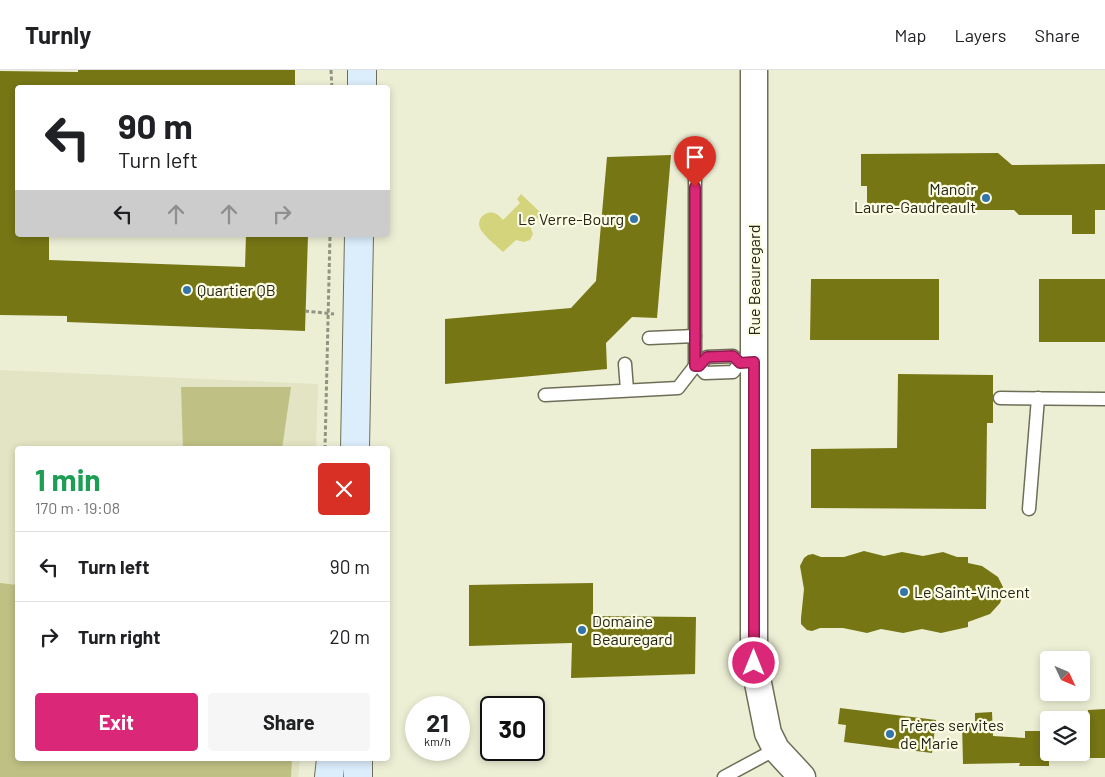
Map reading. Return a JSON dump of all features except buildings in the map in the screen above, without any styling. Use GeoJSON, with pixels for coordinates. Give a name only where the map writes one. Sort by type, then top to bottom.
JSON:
{"type":"FeatureCollection","features":[{"type":"Feature","properties":{"kind":"main road"},"geometry":{"type":"LineString","coordinates":[[362,70],[362,85]]}},
{"type":"Feature","properties":{"kind":"main road"},"geometry":{"type":"LineString","coordinates":[[355,446],[360,237]]}},
{"type":"Feature","properties":{"kind":"main road"},"geometry":{"type":"LineString","coordinates":[[330,777],[332,761]]}},
{"type":"Feature","properties":{"kind":"main road"},"geometry":{"type":"LineString","coordinates":[[358,761],[358,777]]}},
{"type":"Feature","properties":{"kind":"street","name":"Rue Beauregard"},"geometry":{"type":"LineString","coordinates":[[754,70],[747,362],[754,663],[768,733],[776,749],[802,777]]}},
{"type":"Feature","properties":{"kind":"lane"},"geometry":{"type":"LineString","coordinates":[[695,168],[695,336],[697,366]]}},
{"type":"Feature","properties":{"kind":"lane"},"geometry":{"type":"LineString","coordinates":[[649,338],[695,336]]}},
{"type":"Feature","properties":{"kind":"lane"},"geometry":{"type":"LineString","coordinates":[[545,395],[678,388],[707,357],[733,356],[747,362]]}},
{"type":"Feature","properties":{"kind":"lane"},"geometry":{"type":"LineString","coordinates":[[625,364],[627,390]]}},
{"type":"Feature","properties":{"kind":"lane"},"geometry":{"type":"LineString","coordinates":[[1000,398],[1105,399]]}},
{"type":"Feature","properties":{"kind":"lane"},"geometry":{"type":"LineString","coordinates":[[1029,509],[1038,398]]}},
{"type":"Feature","properties":{"kind":"lane"},"geometry":{"type":"LineString","coordinates":[[724,777],[776,749]]}},
{"type":"Feature","properties":{"kind":"path"},"geometry":{"type":"LineString","coordinates":[[331,70],[332,85]]}},
{"type":"Feature","properties":{"kind":"path"},"geometry":{"type":"LineString","coordinates":[[324,446],[330,237]]}},
{"type":"Feature","properties":{"kind":"path"},"geometry":{"type":"LineString","coordinates":[[305,311],[334,314]]}},
{"type":"Feature","properties":{"kind":"shaded area"},"geometry":{"type":"Polygon","coordinates":[[[521,194],[542,214],[530,226],[533,234],[530,240],[524,242],[516,240],[503,252],[483,233],[479,223],[481,217],[490,212],[497,214],[503,220],[520,203],[517,199],[521,194]]]}},
{"type":"Feature","properties":{"kind":"shaded area"},"geometry":{"type":"Polygon","coordinates":[[[0,370],[318,384],[316,446],[15,446],[15,761],[300,761],[298,777],[0,777],[0,370]]]}},
{"type":"Feature","properties":{"kind":"green space"},"geometry":{"type":"Polygon","coordinates":[[[181,387],[291,387],[282,446],[183,446],[181,387]]]}},
{"type":"Feature","properties":{"kind":"green space"},"geometry":{"type":"Polygon","coordinates":[[[0,583],[15,585],[15,761],[292,761],[291,777],[0,777],[0,583]]]}},
{"type":"Feature","properties":{"kind":"place","name":"Manoir Laure-Gaudreault"},"geometry":{"type":"Point","coordinates":[986,198]}},
{"type":"Feature","properties":{"kind":"place","name":"Le Verre-Bourg"},"geometry":{"type":"Point","coordinates":[634,219]}},
{"type":"Feature","properties":{"kind":"place","name":"Quartier QB"},"geometry":{"type":"Point","coordinates":[187,290]}},
{"type":"Feature","properties":{"kind":"place","name":"Le Saint-Vincent"},"geometry":{"type":"Point","coordinates":[904,592]}},
{"type":"Feature","properties":{"kind":"place","name":"Domaine Beauregard"},"geometry":{"type":"Point","coordinates":[582,630]}},
{"type":"Feature","properties":{"kind":"place","name":"Frères servites de Marie"},"geometry":{"type":"Point","coordinates":[890,734]}},
{"type":"Feature","properties":{"kind":"route"},"geometry":{"type":"LineString","coordinates":[[695,187],[695,366],[699,366],[707,357],[733,356],[740,363],[754,362],[754,663]]}}]}
